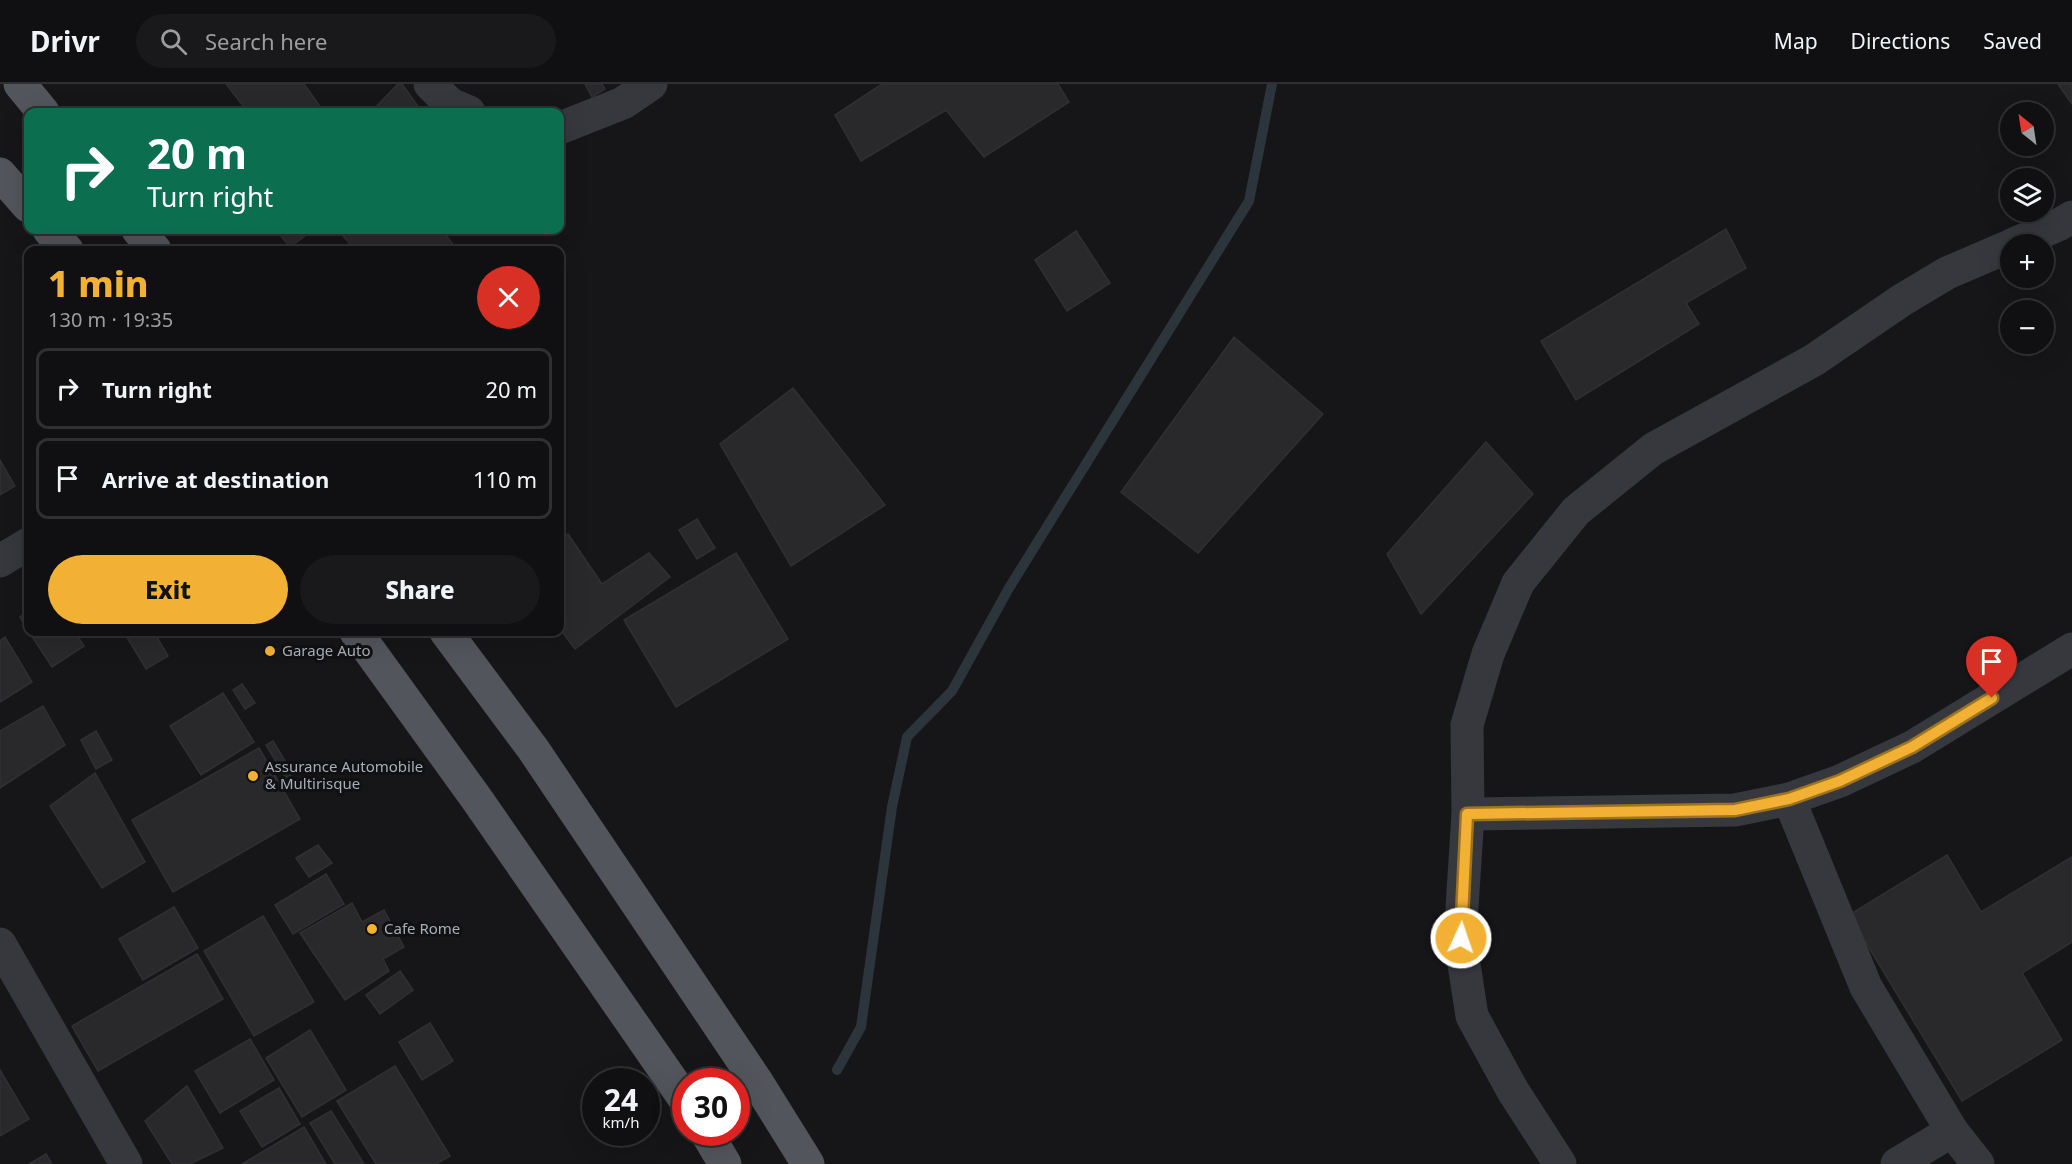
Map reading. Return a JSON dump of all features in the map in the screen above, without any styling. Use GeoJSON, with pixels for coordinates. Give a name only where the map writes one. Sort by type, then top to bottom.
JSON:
{"type":"FeatureCollection","features":[{"type":"Feature","properties":{"kind":"main road"},"geometry":{"type":"LineString","coordinates":[[20,84],[40,108]]}},
{"type":"Feature","properties":{"kind":"main road"},"geometry":{"type":"LineString","coordinates":[[0,174],[24,202]]}},
{"type":"Feature","properties":{"kind":"main road"},"geometry":{"type":"LineString","coordinates":[[53,234],[63,246]]}},
{"type":"Feature","properties":{"kind":"main road"},"geometry":{"type":"LineString","coordinates":[[141,234],[152,246]]}},
{"type":"Feature","properties":{"kind":"main road"},"geometry":{"type":"LineString","coordinates":[[359,636],[476,798],[672,1081]]}},
{"type":"Feature","properties":{"kind":"main road"},"geometry":{"type":"LineString","coordinates":[[449,636],[533,749],[757,1082],[808,1164]]}},
{"type":"Feature","properties":{"kind":"main road"},"geometry":{"type":"LineString","coordinates":[[714,1146],[725,1164]]}},
{"type":"Feature","properties":{"kind":"street"},"geometry":{"type":"LineString","coordinates":[[430,84],[450,104],[460,108]]}},
{"type":"Feature","properties":{"kind":"street"},"geometry":{"type":"LineString","coordinates":[[564,126],[623,103],[651,84]]}},
{"type":"Feature","properties":{"kind":"street"},"geometry":{"type":"LineString","coordinates":[[2037,234],[2072,217]]}},
{"type":"Feature","properties":{"kind":"street"},"geometry":{"type":"LineString","coordinates":[[1560,1164],[1513,1091],[1472,1016],[1461,938],[1467,814],[1467,725],[1488,654],[1518,583],[1576,511],[1653,449],[1814,360],[1902,300],[1947,273],[2000,250]]}},
{"type":"Feature","properties":{"kind":"street"},"geometry":{"type":"LineString","coordinates":[[0,561],[24,546]]}},
{"type":"Feature","properties":{"kind":"street"},"geometry":{"type":"LineString","coordinates":[[1467,814],[1735,810],[1789,799],[1840,781],[1912,747],[2072,649]]}},
{"type":"Feature","properties":{"kind":"street"},"geometry":{"type":"LineString","coordinates":[[1789,799],[1866,987],[1952,1131],[1978,1164]]}},
{"type":"Feature","properties":{"kind":"street"},"geometry":{"type":"LineString","coordinates":[[0,944],[126,1164]]}},
{"type":"Feature","properties":{"kind":"street"},"geometry":{"type":"LineString","coordinates":[[1897,1164],[1952,1131]]}},
{"type":"Feature","properties":{"kind":"building"},"geometry":{"type":"Polygon","coordinates":[[[226,84],[304,84],[321,108],[245,108],[226,84]]]}},
{"type":"Feature","properties":{"kind":"building"},"geometry":{"type":"Polygon","coordinates":[[[398,84],[402,84],[419,108],[375,108],[398,84]]]}},
{"type":"Feature","properties":{"kind":"building"},"geometry":{"type":"Polygon","coordinates":[[[585,84],[602,84],[605,89],[592,97],[585,84]]]}},
{"type":"Feature","properties":{"kind":"building"},"geometry":{"type":"Polygon","coordinates":[[[882,84],[1058,84],[1069,102],[984,157],[946,110],[861,161],[835,115],[882,84]]]}},
{"type":"Feature","properties":{"kind":"building"},"geometry":{"type":"Polygon","coordinates":[[[2058,84],[2072,84],[2072,104],[2058,84]]]}},
{"type":"Feature","properties":{"kind":"building"},"geometry":{"type":"Polygon","coordinates":[[[1726,229],[1746,268],[1686,303],[1699,324],[1576,400],[1541,341],[1726,229]]]}},
{"type":"Feature","properties":{"kind":"building"},"geometry":{"type":"Polygon","coordinates":[[[1076,231],[1110,283],[1067,311],[1035,260],[1076,231]]]}},
{"type":"Feature","properties":{"kind":"building"},"geometry":{"type":"Polygon","coordinates":[[[279,234],[308,234],[291,246],[279,234]]]}},
{"type":"Feature","properties":{"kind":"building"},"geometry":{"type":"Polygon","coordinates":[[[341,234],[445,234],[454,246],[352,246],[341,234]]]}},
{"type":"Feature","properties":{"kind":"building"},"geometry":{"type":"Polygon","coordinates":[[[1234,337],[1323,414],[1198,553],[1121,492],[1234,337]]]}},
{"type":"Feature","properties":{"kind":"building"},"geometry":{"type":"Polygon","coordinates":[[[793,388],[885,505],[791,566],[720,444],[793,388]]]}},
{"type":"Feature","properties":{"kind":"building"},"geometry":{"type":"Polygon","coordinates":[[[1486,442],[1533,494],[1421,614],[1387,554],[1486,442]]]}},
{"type":"Feature","properties":{"kind":"building"},"geometry":{"type":"Polygon","coordinates":[[[0,460],[15,486],[0,495],[0,460]]]}},
{"type":"Feature","properties":{"kind":"building"},"geometry":{"type":"Polygon","coordinates":[[[697,519],[715,548],[697,559],[679,530],[697,519]]]}},
{"type":"Feature","properties":{"kind":"building"},"geometry":{"type":"Polygon","coordinates":[[[568,534],[602,584],[649,553],[670,577],[575,649],[564,634],[564,537],[568,534]]]}},
{"type":"Feature","properties":{"kind":"building"},"geometry":{"type":"Polygon","coordinates":[[[736,553],[788,639],[676,707],[624,620],[736,553]]]}},
{"type":"Feature","properties":{"kind":"building"},"geometry":{"type":"Polygon","coordinates":[[[32,636],[78,636],[84,646],[52,667],[32,636]]]}},
{"type":"Feature","properties":{"kind":"building"},"geometry":{"type":"Polygon","coordinates":[[[126,636],[156,636],[168,656],[146,669],[126,636]]]}},
{"type":"Feature","properties":{"kind":"building"},"geometry":{"type":"Polygon","coordinates":[[[5,637],[32,682],[0,702],[0,641],[5,637]]]}},
{"type":"Feature","properties":{"kind":"building"},"geometry":{"type":"Polygon","coordinates":[[[242,684],[255,703],[245,709],[233,690],[242,684]]]}},
{"type":"Feature","properties":{"kind":"building"},"geometry":{"type":"Polygon","coordinates":[[[223,693],[254,742],[201,775],[170,726],[223,693]]]}},
{"type":"Feature","properties":{"kind":"building"},"geometry":{"type":"Polygon","coordinates":[[[43,706],[65,745],[0,788],[0,731],[43,706]]]}},
{"type":"Feature","properties":{"kind":"building"},"geometry":{"type":"Polygon","coordinates":[[[96,731],[112,760],[96,769],[81,740],[96,731]]]}},
{"type":"Feature","properties":{"kind":"building"},"geometry":{"type":"Polygon","coordinates":[[[273,741],[293,774],[286,778],[266,745],[273,741]]]}},
{"type":"Feature","properties":{"kind":"building"},"geometry":{"type":"Polygon","coordinates":[[[259,748],[300,819],[173,892],[132,820],[259,748]]]}},
{"type":"Feature","properties":{"kind":"building"},"geometry":{"type":"Polygon","coordinates":[[[95,773],[145,862],[102,888],[50,806],[95,773]]]}},
{"type":"Feature","properties":{"kind":"building"},"geometry":{"type":"Polygon","coordinates":[[[318,845],[332,863],[309,877],[296,858],[318,845]]]}},
{"type":"Feature","properties":{"kind":"building"},"geometry":{"type":"Polygon","coordinates":[[[1947,855],[1981,912],[2072,857],[2072,942],[2022,973],[2062,1040],[1962,1101],[1849,915],[1947,855]]]}},
{"type":"Feature","properties":{"kind":"building"},"geometry":{"type":"Polygon","coordinates":[[[326,874],[344,904],[293,934],[275,905],[326,874]]]}},
{"type":"Feature","properties":{"kind":"building"},"geometry":{"type":"Polygon","coordinates":[[[352,903],[362,922],[384,910],[404,947],[383,959],[389,971],[345,1000],[300,933],[352,903]]]}},
{"type":"Feature","properties":{"kind":"building"},"geometry":{"type":"Polygon","coordinates":[[[174,907],[198,948],[143,980],[119,939],[174,907]]]}},
{"type":"Feature","properties":{"kind":"building"},"geometry":{"type":"Polygon","coordinates":[[[263,916],[314,1002],[254,1036],[204,951],[263,916]]]}},
{"type":"Feature","properties":{"kind":"building"},"geometry":{"type":"Polygon","coordinates":[[[197,954],[223,999],[98,1071],[72,1026],[197,954]]]}},
{"type":"Feature","properties":{"kind":"building"},"geometry":{"type":"Polygon","coordinates":[[[400,971],[413,990],[380,1014],[366,995],[400,971]]]}},
{"type":"Feature","properties":{"kind":"building"},"geometry":{"type":"Polygon","coordinates":[[[430,1023],[453,1061],[422,1080],[399,1042],[430,1023]]]}},
{"type":"Feature","properties":{"kind":"building"},"geometry":{"type":"Polygon","coordinates":[[[310,1030],[346,1090],[302,1117],[266,1058],[310,1030]]]}},
{"type":"Feature","properties":{"kind":"building"},"geometry":{"type":"Polygon","coordinates":[[[250,1039],[274,1080],[220,1113],[195,1071],[250,1039]]]}},
{"type":"Feature","properties":{"kind":"building"},"geometry":{"type":"Polygon","coordinates":[[[395,1066],[450,1156],[436,1164],[376,1164],[337,1101],[395,1066]]]}},
{"type":"Feature","properties":{"kind":"building"},"geometry":{"type":"Polygon","coordinates":[[[0,1070],[29,1119],[0,1136],[0,1070]]]}},
{"type":"Feature","properties":{"kind":"building"},"geometry":{"type":"Polygon","coordinates":[[[187,1086],[223,1148],[190,1164],[172,1164],[145,1121],[187,1086]]]}},
{"type":"Feature","properties":{"kind":"building"},"geometry":{"type":"Polygon","coordinates":[[[279,1088],[300,1124],[262,1147],[240,1111],[279,1088]]]}},
{"type":"Feature","properties":{"kind":"building"},"geometry":{"type":"Polygon","coordinates":[[[331,1111],[364,1164],[335,1164],[310,1123],[331,1111]]]}},
{"type":"Feature","properties":{"kind":"building"},"geometry":{"type":"Polygon","coordinates":[[[304,1127],[326,1164],[242,1164],[304,1127]]]}},
{"type":"Feature","properties":{"kind":"building"},"geometry":{"type":"Polygon","coordinates":[[[46,1154],[52,1164],[29,1164],[46,1154]]]}},
{"type":"Feature","properties":{"kind":"waterway"},"geometry":{"type":"LineString","coordinates":[[837,1070],[861,1027],[892,807],[907,737],[952,691],[1009,588],[1249,201],[1272,84]]}},
{"type":"Feature","properties":{"kind":"place","name":"Garage Auto"},"geometry":{"type":"Point","coordinates":[270,651]}},
{"type":"Feature","properties":{"kind":"place","name":"Assurance Automobile & Multirisque"},"geometry":{"type":"Point","coordinates":[253,776]}},
{"type":"Feature","properties":{"kind":"place","name":"Cafe Rome"},"geometry":{"type":"Point","coordinates":[372,929]}},
{"type":"Feature","properties":{"kind":"route"},"geometry":{"type":"LineString","coordinates":[[1461,938],[1467,814],[1735,810],[1789,799],[1840,781],[1912,747],[1992,698]]}}]}
